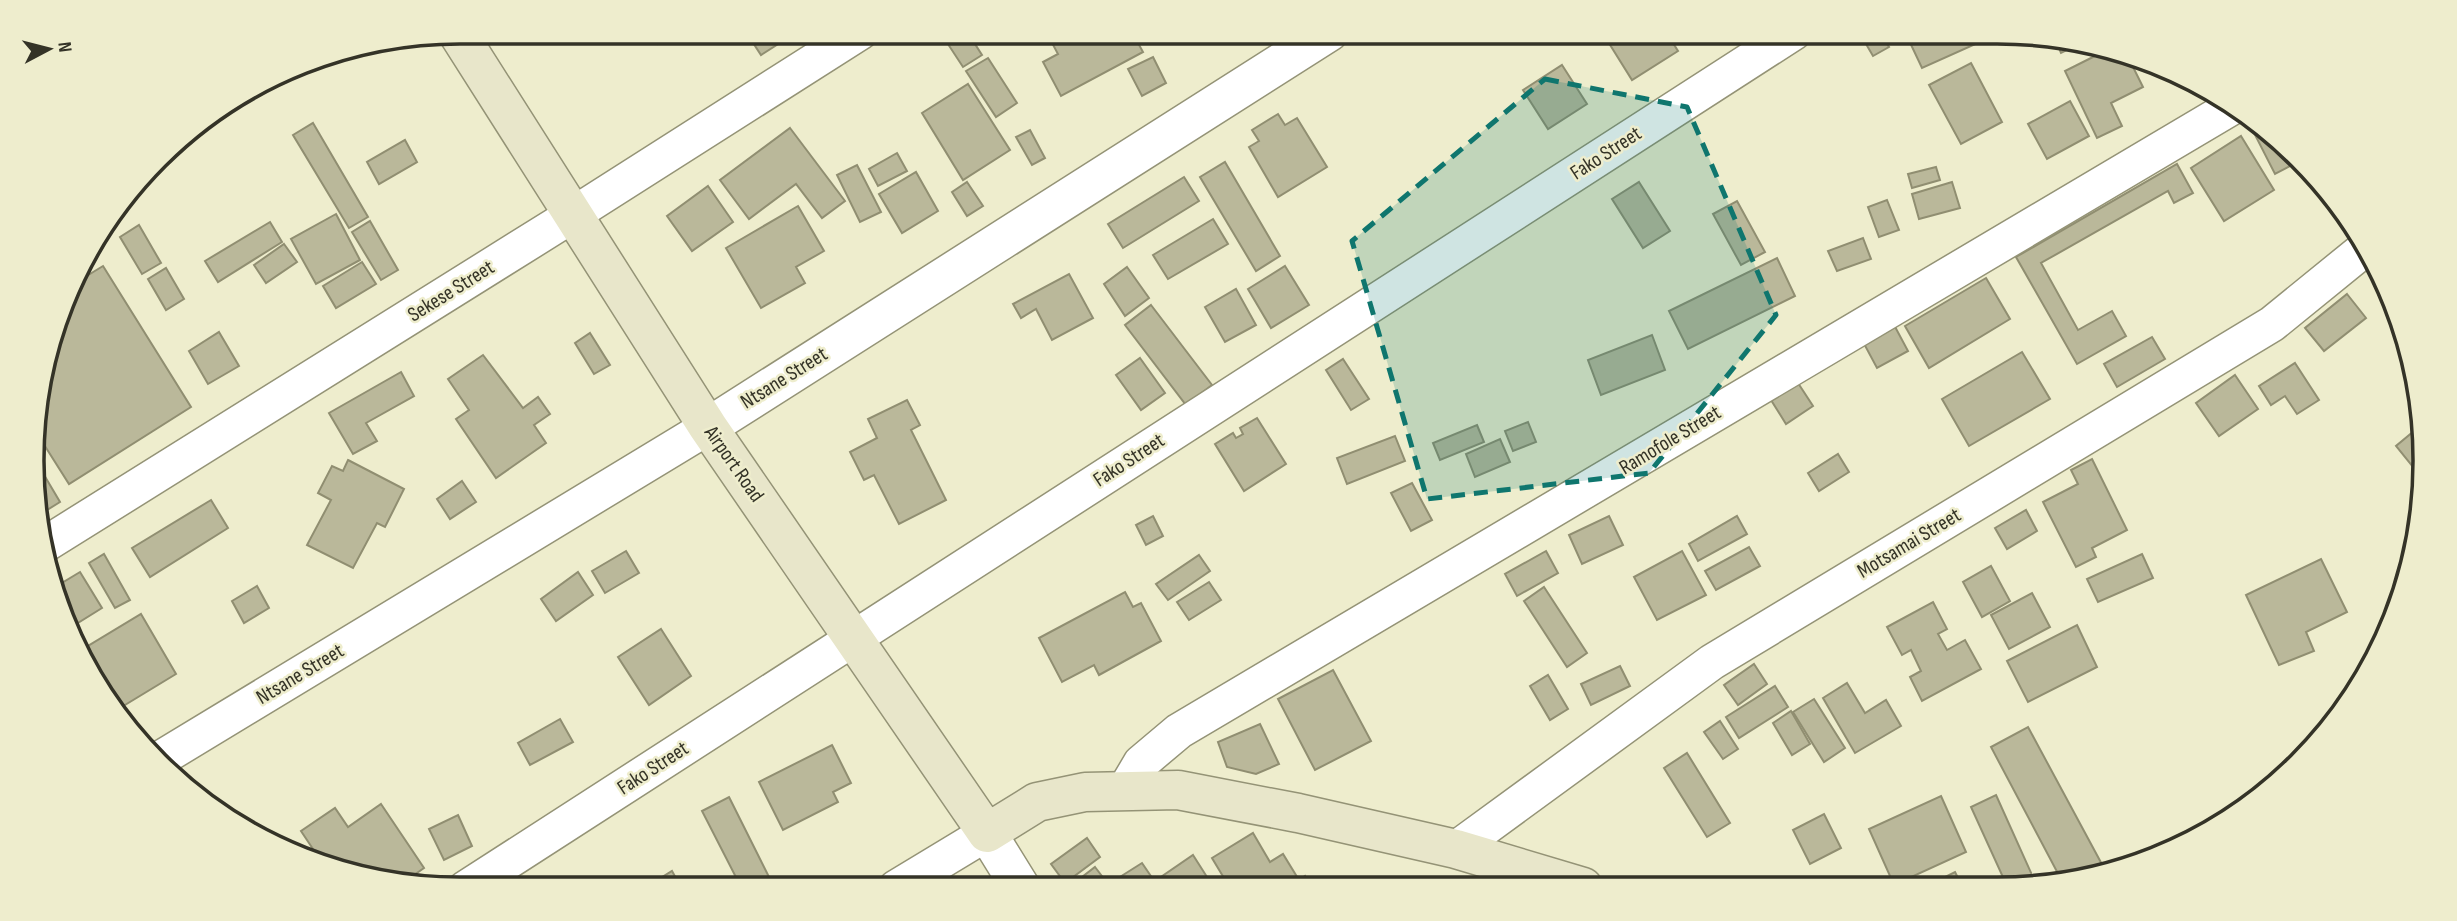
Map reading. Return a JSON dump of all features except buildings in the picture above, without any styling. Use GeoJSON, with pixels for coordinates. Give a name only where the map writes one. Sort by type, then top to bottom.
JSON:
{"type":"FeatureCollection","features":[{"type":"Feature","properties":{"kind":"main road","name":"Airport Road"},"geometry":{"type":"LineString","coordinates":[[465,44],[708,426],[986,833]]}},
{"type":"Feature","properties":{"kind":"main road"},"geometry":{"type":"LineString","coordinates":[[986,833],[1037,802],[1085,792],[1178,790],[1297,813],[1456,849],[1550,877]]}},
{"type":"Feature","properties":{"kind":"street","name":"Sekese Street"},"geometry":{"type":"LineString","coordinates":[[52,540],[841,44]]}},
{"type":"Feature","properties":{"kind":"street","name":"Ntsane Street"},"geometry":{"type":"LineString","coordinates":[[166,755],[708,426],[1310,44]]}},
{"type":"Feature","properties":{"kind":"street","name":"Fako Street"},"geometry":{"type":"LineString","coordinates":[[485,877],[1775,44]]}},
{"type":"Feature","properties":{"kind":"street","name":"Ramofole Street"},"geometry":{"type":"LineString","coordinates":[[1125,790],[1141,763],[1179,731],[2224,112]]}},
{"type":"Feature","properties":{"kind":"street","name":"Motsamai Street"},"geometry":{"type":"LineString","coordinates":[[1456,849],[1712,662],[2272,324],[2358,254]]}},
{"type":"Feature","properties":{"kind":"street","name":"Airport Road"},"geometry":{"type":"LineString","coordinates":[[986,833],[1014,877]]}},
{"type":"Feature","properties":{"kind":"street"},"geometry":{"type":"LineString","coordinates":[[914,877],[986,833]]}},
{"type":"Feature","properties":{"kind":"highlighted area"},"geometry":{"type":"Polygon","coordinates":[[[1545,79],[1687,107],[1776,315],[1649,473],[1427,499],[1352,241],[1545,79]]]}}]}
